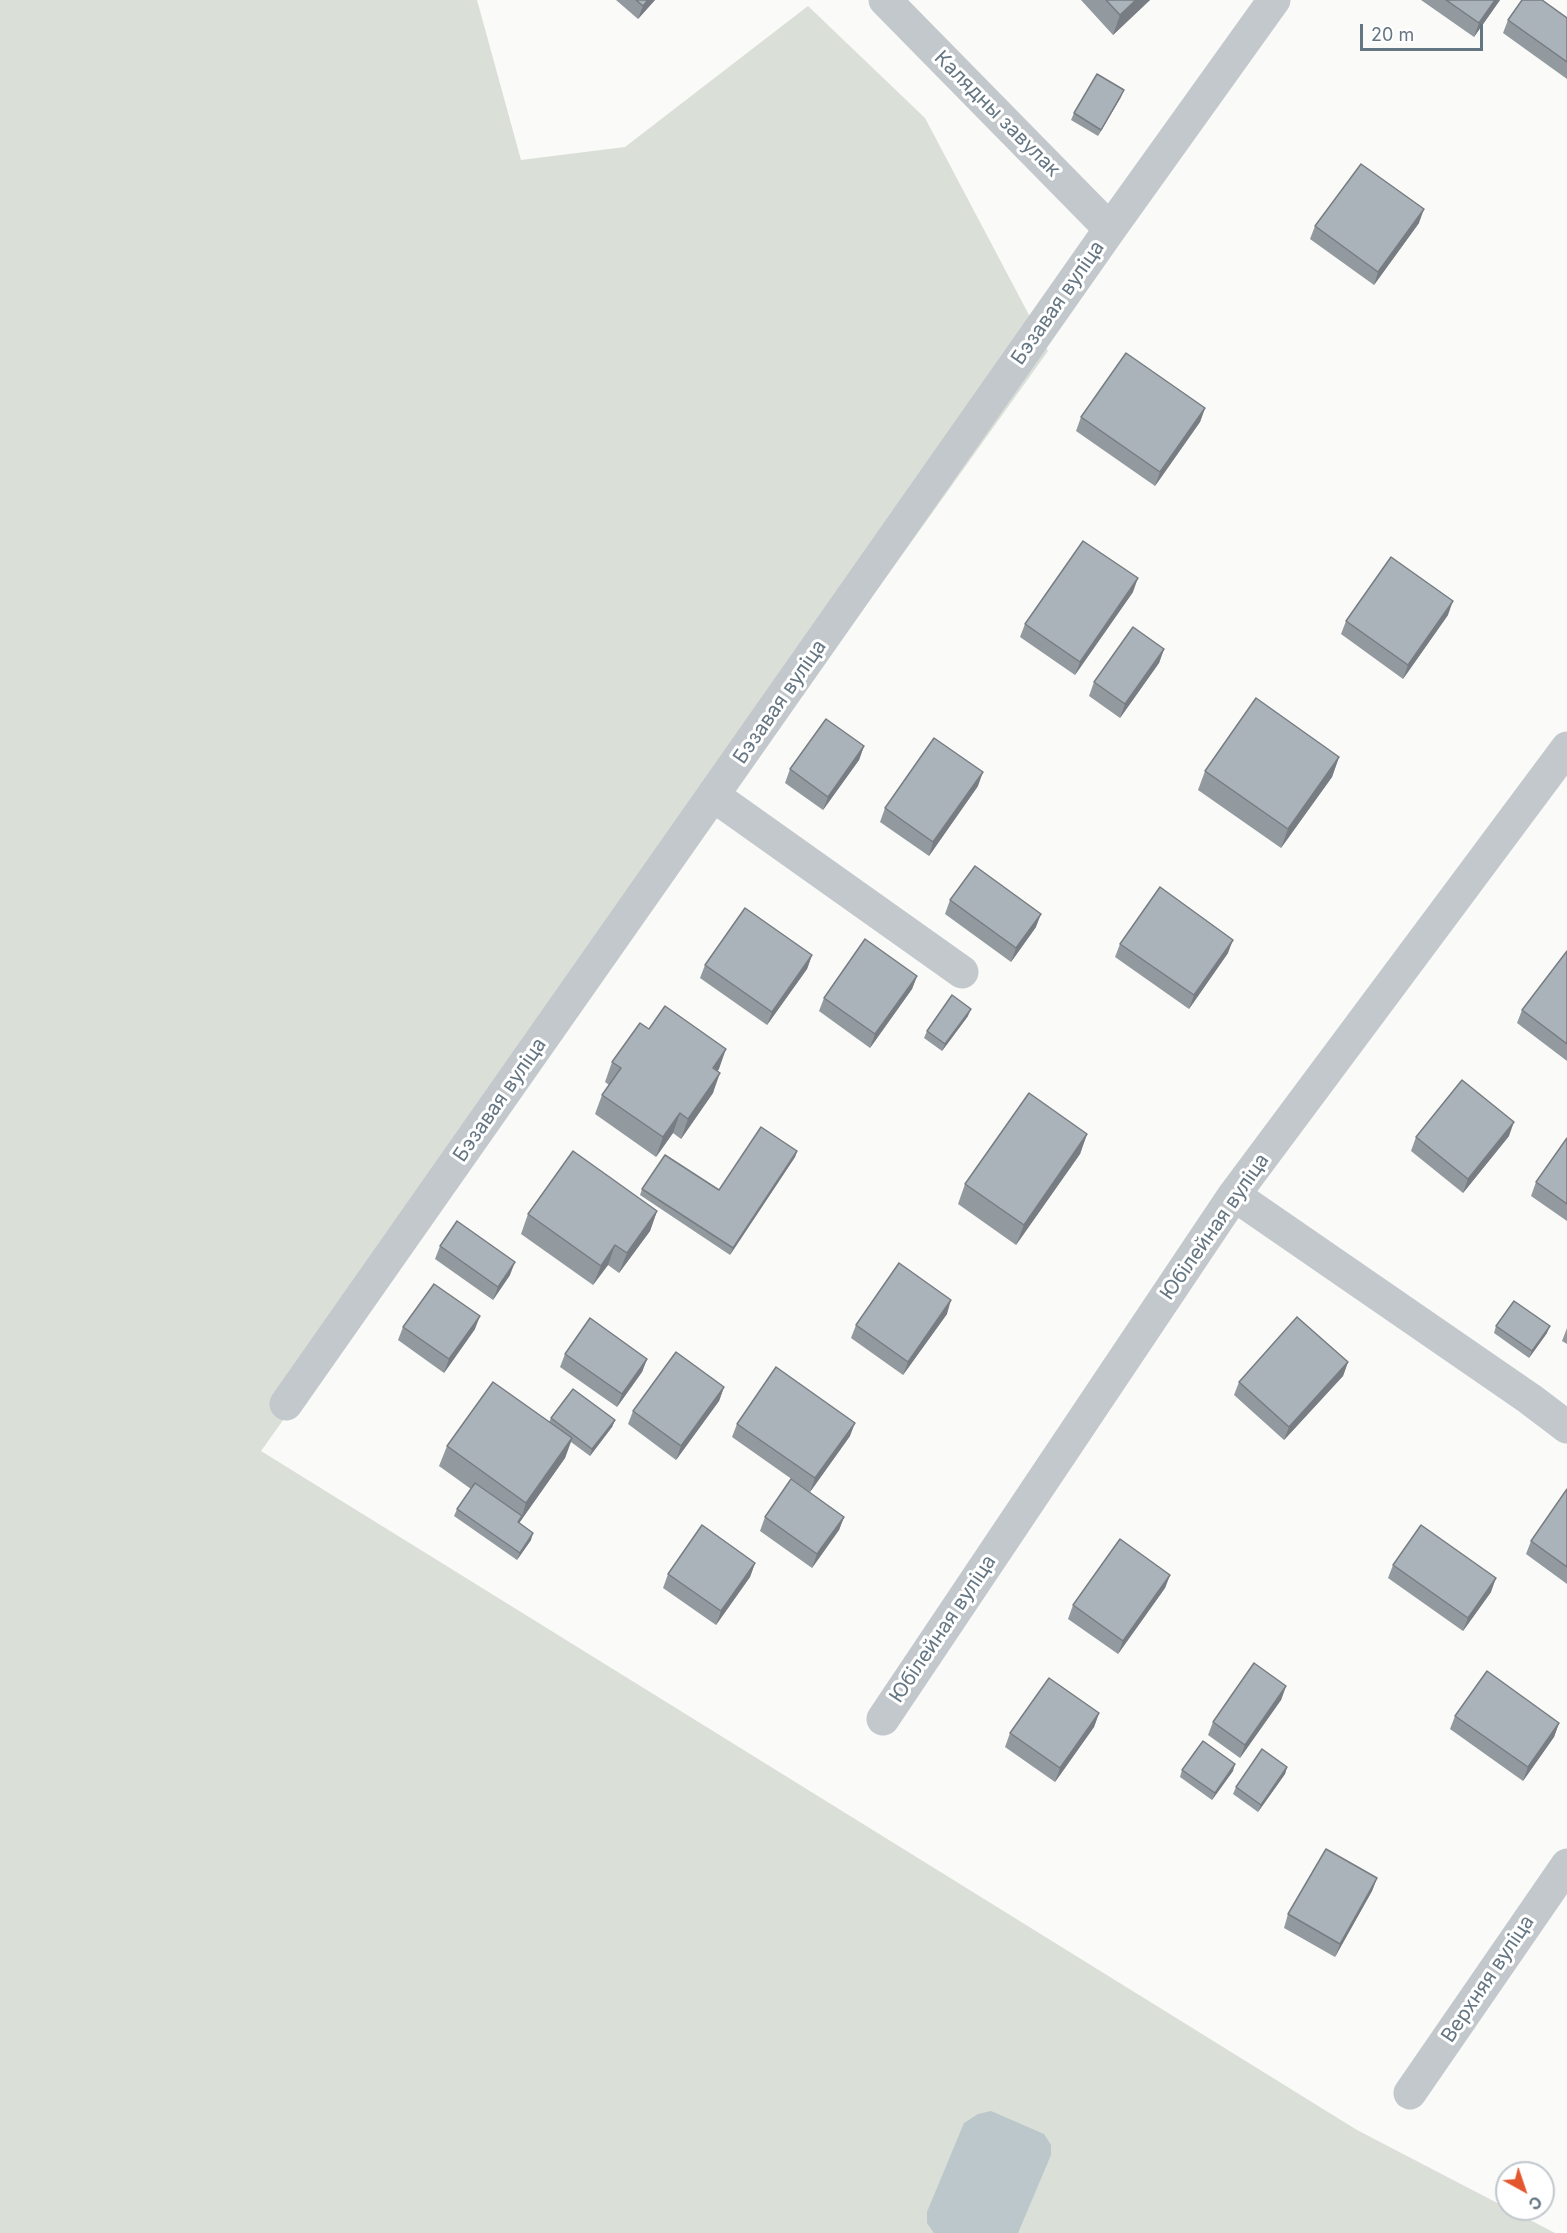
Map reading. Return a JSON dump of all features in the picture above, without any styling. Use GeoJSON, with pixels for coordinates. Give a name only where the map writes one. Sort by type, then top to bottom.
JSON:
{"type":"FeatureCollection","features":[{"type":"Feature","properties":{"kind":"street","name":"Калядны завулак"},"geometry":{"type":"LineString","coordinates":[[885,0],[1110,229]]}},
{"type":"Feature","properties":{"kind":"street","name":"Бэзавая вуліца"},"geometry":{"type":"LineString","coordinates":[[286,1404],[1110,229],[1274,0]]}},
{"type":"Feature","properties":{"kind":"street","name":"Юбілейная вуліца"},"geometry":{"type":"LineString","coordinates":[[883,1719],[1234,1195],[1567,748]]}},
{"type":"Feature","properties":{"kind":"street"},"geometry":{"type":"LineString","coordinates":[[714,796],[962,972]]}},
{"type":"Feature","properties":{"kind":"street"},"geometry":{"type":"LineString","coordinates":[[1234,1195],[1530,1399],[1567,1427]]}},
{"type":"Feature","properties":{"kind":"street","name":"Верхняя вуліца"},"geometry":{"type":"LineString","coordinates":[[1410,2093],[1567,1865]]}},
{"type":"Feature","properties":{"kind":"shaded area"},"geometry":{"type":"Polygon","coordinates":[[[0,0],[477,0],[521,160],[625,147],[808,6],[925,118],[1048,351],[261,1451],[1357,2130],[1495,2202],[1495,2221],[1532,2221],[1555,2233],[0,2233],[0,0]]]}},
{"type":"Feature","properties":{"kind":"shaded area"},"geometry":{"type":"Polygon","coordinates":[[[991,2111],[1044,2134],[1051,2145],[1051,2155],[1018,2233],[934,2233],[927,2223],[927,2212],[964,2123],[978,2114],[991,2111]]]}},
{"type":"Feature","properties":{"kind":"building"},"geometry":{"type":"Polygon","coordinates":[[[636,0],[648,0],[643,6],[636,0]]]}},
{"type":"Feature","properties":{"kind":"building"},"geometry":{"type":"Polygon","coordinates":[[[1106,0],[1136,0],[1120,15],[1106,0]]]}},
{"type":"Feature","properties":{"kind":"building"},"geometry":{"type":"Polygon","coordinates":[[[1446,0],[1495,0],[1479,23],[1446,0]]]}},
{"type":"Feature","properties":{"kind":"building"},"geometry":{"type":"Polygon","coordinates":[[[1522,0],[1542,0],[1567,18],[1567,62],[1508,20],[1522,0]]]}},
{"type":"Feature","properties":{"kind":"building"},"geometry":{"type":"Polygon","coordinates":[[[1097,74],[1124,90],[1101,130],[1074,113],[1097,74]]]}},
{"type":"Feature","properties":{"kind":"building"},"geometry":{"type":"Polygon","coordinates":[[[1361,164],[1424,209],[1378,272],[1315,226],[1361,164]]]}},
{"type":"Feature","properties":{"kind":"building"},"geometry":{"type":"Polygon","coordinates":[[[1126,353],[1205,408],[1160,472],[1081,417],[1126,353]]]}},
{"type":"Feature","properties":{"kind":"building"},"geometry":{"type":"Polygon","coordinates":[[[1083,541],[1138,578],[1080,662],[1025,624],[1083,541]]]}},
{"type":"Feature","properties":{"kind":"building"},"geometry":{"type":"Polygon","coordinates":[[[1391,557],[1453,601],[1408,665],[1346,621],[1391,557]]]}},
{"type":"Feature","properties":{"kind":"building"},"geometry":{"type":"Polygon","coordinates":[[[1133,627],[1164,649],[1125,704],[1094,682],[1133,627]]]}},
{"type":"Feature","properties":{"kind":"building"},"geometry":{"type":"Polygon","coordinates":[[[1256,698],[1339,757],[1288,829],[1205,771],[1256,698]]]}},
{"type":"Feature","properties":{"kind":"building"},"geometry":{"type":"Polygon","coordinates":[[[826,719],[864,746],[828,797],[790,769],[826,719]]]}},
{"type":"Feature","properties":{"kind":"building"},"geometry":{"type":"Polygon","coordinates":[[[934,738],[983,772],[933,842],[885,808],[934,738]]]}},
{"type":"Feature","properties":{"kind":"building"},"geometry":{"type":"Polygon","coordinates":[[[975,866],[1041,914],[1016,948],[950,900],[975,866]]]}},
{"type":"Feature","properties":{"kind":"building"},"geometry":{"type":"Polygon","coordinates":[[[1160,887],[1233,940],[1194,995],[1120,944],[1160,887]]]}},
{"type":"Feature","properties":{"kind":"building"},"geometry":{"type":"Polygon","coordinates":[[[745,908],[812,955],[772,1012],[705,965],[745,908]]]}},
{"type":"Feature","properties":{"kind":"building"},"geometry":{"type":"Polygon","coordinates":[[[865,939],[917,976],[875,1034],[824,998],[865,939]]]}},
{"type":"Feature","properties":{"kind":"building"},"geometry":{"type":"Polygon","coordinates":[[[1567,951],[1567,1044],[1522,1010],[1567,951]]]}},
{"type":"Feature","properties":{"kind":"building"},"geometry":{"type":"Polygon","coordinates":[[[952,995],[971,1009],[945,1044],[927,1031],[952,995]]]}},
{"type":"Feature","properties":{"kind":"building"},"geometry":{"type":"Polygon","coordinates":[[[665,1006],[726,1049],[713,1068],[720,1073],[688,1119],[680,1113],[663,1137],[602,1095],[621,1068],[612,1062],[640,1023],[649,1029],[665,1006]]]}},
{"type":"Feature","properties":{"kind":"building"},"geometry":{"type":"Polygon","coordinates":[[[1462,1080],[1514,1122],[1468,1179],[1416,1137],[1462,1080]]]}},
{"type":"Feature","properties":{"kind":"building"},"geometry":{"type":"Polygon","coordinates":[[[1029,1093],[1087,1134],[1024,1225],[965,1184],[1029,1093]]]}},
{"type":"Feature","properties":{"kind":"building"},"geometry":{"type":"Polygon","coordinates":[[[761,1127],[797,1151],[733,1248],[642,1189],[665,1155],[719,1190],[761,1127]]]}},
{"type":"Feature","properties":{"kind":"building"},"geometry":{"type":"Polygon","coordinates":[[[1567,1138],[1567,1204],[1536,1182],[1567,1138]]]}},
{"type":"Feature","properties":{"kind":"building"},"geometry":{"type":"Polygon","coordinates":[[[573,1151],[657,1211],[627,1253],[615,1245],[601,1266],[528,1214],[573,1151]]]}},
{"type":"Feature","properties":{"kind":"building"},"geometry":{"type":"Polygon","coordinates":[[[457,1221],[515,1262],[498,1287],[440,1246],[457,1221]]]}},
{"type":"Feature","properties":{"kind":"building"},"geometry":{"type":"Polygon","coordinates":[[[899,1263],[951,1300],[908,1362],[856,1325],[899,1263]]]}},
{"type":"Feature","properties":{"kind":"building"},"geometry":{"type":"Polygon","coordinates":[[[434,1284],[480,1316],[449,1359],[403,1327],[434,1284]]]}},
{"type":"Feature","properties":{"kind":"building"},"geometry":{"type":"Polygon","coordinates":[[[1514,1301],[1550,1326],[1532,1351],[1496,1326],[1514,1301]]]}},
{"type":"Feature","properties":{"kind":"building"},"geometry":{"type":"Polygon","coordinates":[[[1297,1317],[1348,1362],[1289,1427],[1239,1382],[1297,1317]]]}},
{"type":"Feature","properties":{"kind":"building"},"geometry":{"type":"Polygon","coordinates":[[[590,1318],[647,1359],[622,1394],[565,1354],[590,1318]]]}},
{"type":"Feature","properties":{"kind":"building"},"geometry":{"type":"Polygon","coordinates":[[[676,1352],[724,1387],[681,1446],[633,1411],[676,1352]]]}},
{"type":"Feature","properties":{"kind":"building"},"geometry":{"type":"Polygon","coordinates":[[[776,1367],[855,1423],[815,1478],[737,1424],[776,1367]]]}},
{"type":"Feature","properties":{"kind":"building"},"geometry":{"type":"Polygon","coordinates":[[[493,1382],[572,1438],[526,1503],[447,1446],[493,1382]]]}},
{"type":"Feature","properties":{"kind":"building"},"geometry":{"type":"Polygon","coordinates":[[[573,1389],[615,1420],[592,1449],[551,1418],[573,1389]]]}},
{"type":"Feature","properties":{"kind":"building"},"geometry":{"type":"Polygon","coordinates":[[[791,1479],[844,1517],[817,1554],[765,1517],[791,1479]]]}},
{"type":"Feature","properties":{"kind":"building"},"geometry":{"type":"Polygon","coordinates":[[[475,1483],[522,1516],[518,1522],[533,1533],[520,1553],[457,1509],[475,1483]]]}},
{"type":"Feature","properties":{"kind":"building"},"geometry":{"type":"Polygon","coordinates":[[[1567,1489],[1567,1567],[1531,1541],[1567,1489]]]}},
{"type":"Feature","properties":{"kind":"building"},"geometry":{"type":"Polygon","coordinates":[[[702,1525],[755,1563],[721,1611],[668,1574],[702,1525]]]}},
{"type":"Feature","properties":{"kind":"building"},"geometry":{"type":"Polygon","coordinates":[[[1421,1525],[1496,1578],[1468,1618],[1393,1565],[1421,1525]]]}},
{"type":"Feature","properties":{"kind":"building"},"geometry":{"type":"Polygon","coordinates":[[[1120,1539],[1170,1575],[1123,1641],[1073,1605],[1120,1539]]]}},
{"type":"Feature","properties":{"kind":"building"},"geometry":{"type":"Polygon","coordinates":[[[1254,1663],[1286,1686],[1245,1745],[1213,1722],[1254,1663]]]}},
{"type":"Feature","properties":{"kind":"building"},"geometry":{"type":"Polygon","coordinates":[[[1487,1671],[1559,1723],[1528,1767],[1455,1716],[1487,1671]]]}},
{"type":"Feature","properties":{"kind":"building"},"geometry":{"type":"Polygon","coordinates":[[[1049,1678],[1099,1713],[1060,1768],[1010,1733],[1049,1678]]]}},
{"type":"Feature","properties":{"kind":"building"},"geometry":{"type":"Polygon","coordinates":[[[1203,1741],[1235,1764],[1215,1793],[1182,1770],[1203,1741]]]}},
{"type":"Feature","properties":{"kind":"building"},"geometry":{"type":"Polygon","coordinates":[[[1262,1749],[1287,1767],[1261,1805],[1236,1787],[1262,1749]]]}},
{"type":"Feature","properties":{"kind":"building"},"geometry":{"type":"Polygon","coordinates":[[[1326,1849],[1377,1878],[1340,1944],[1288,1914],[1326,1849]]]}}]}
